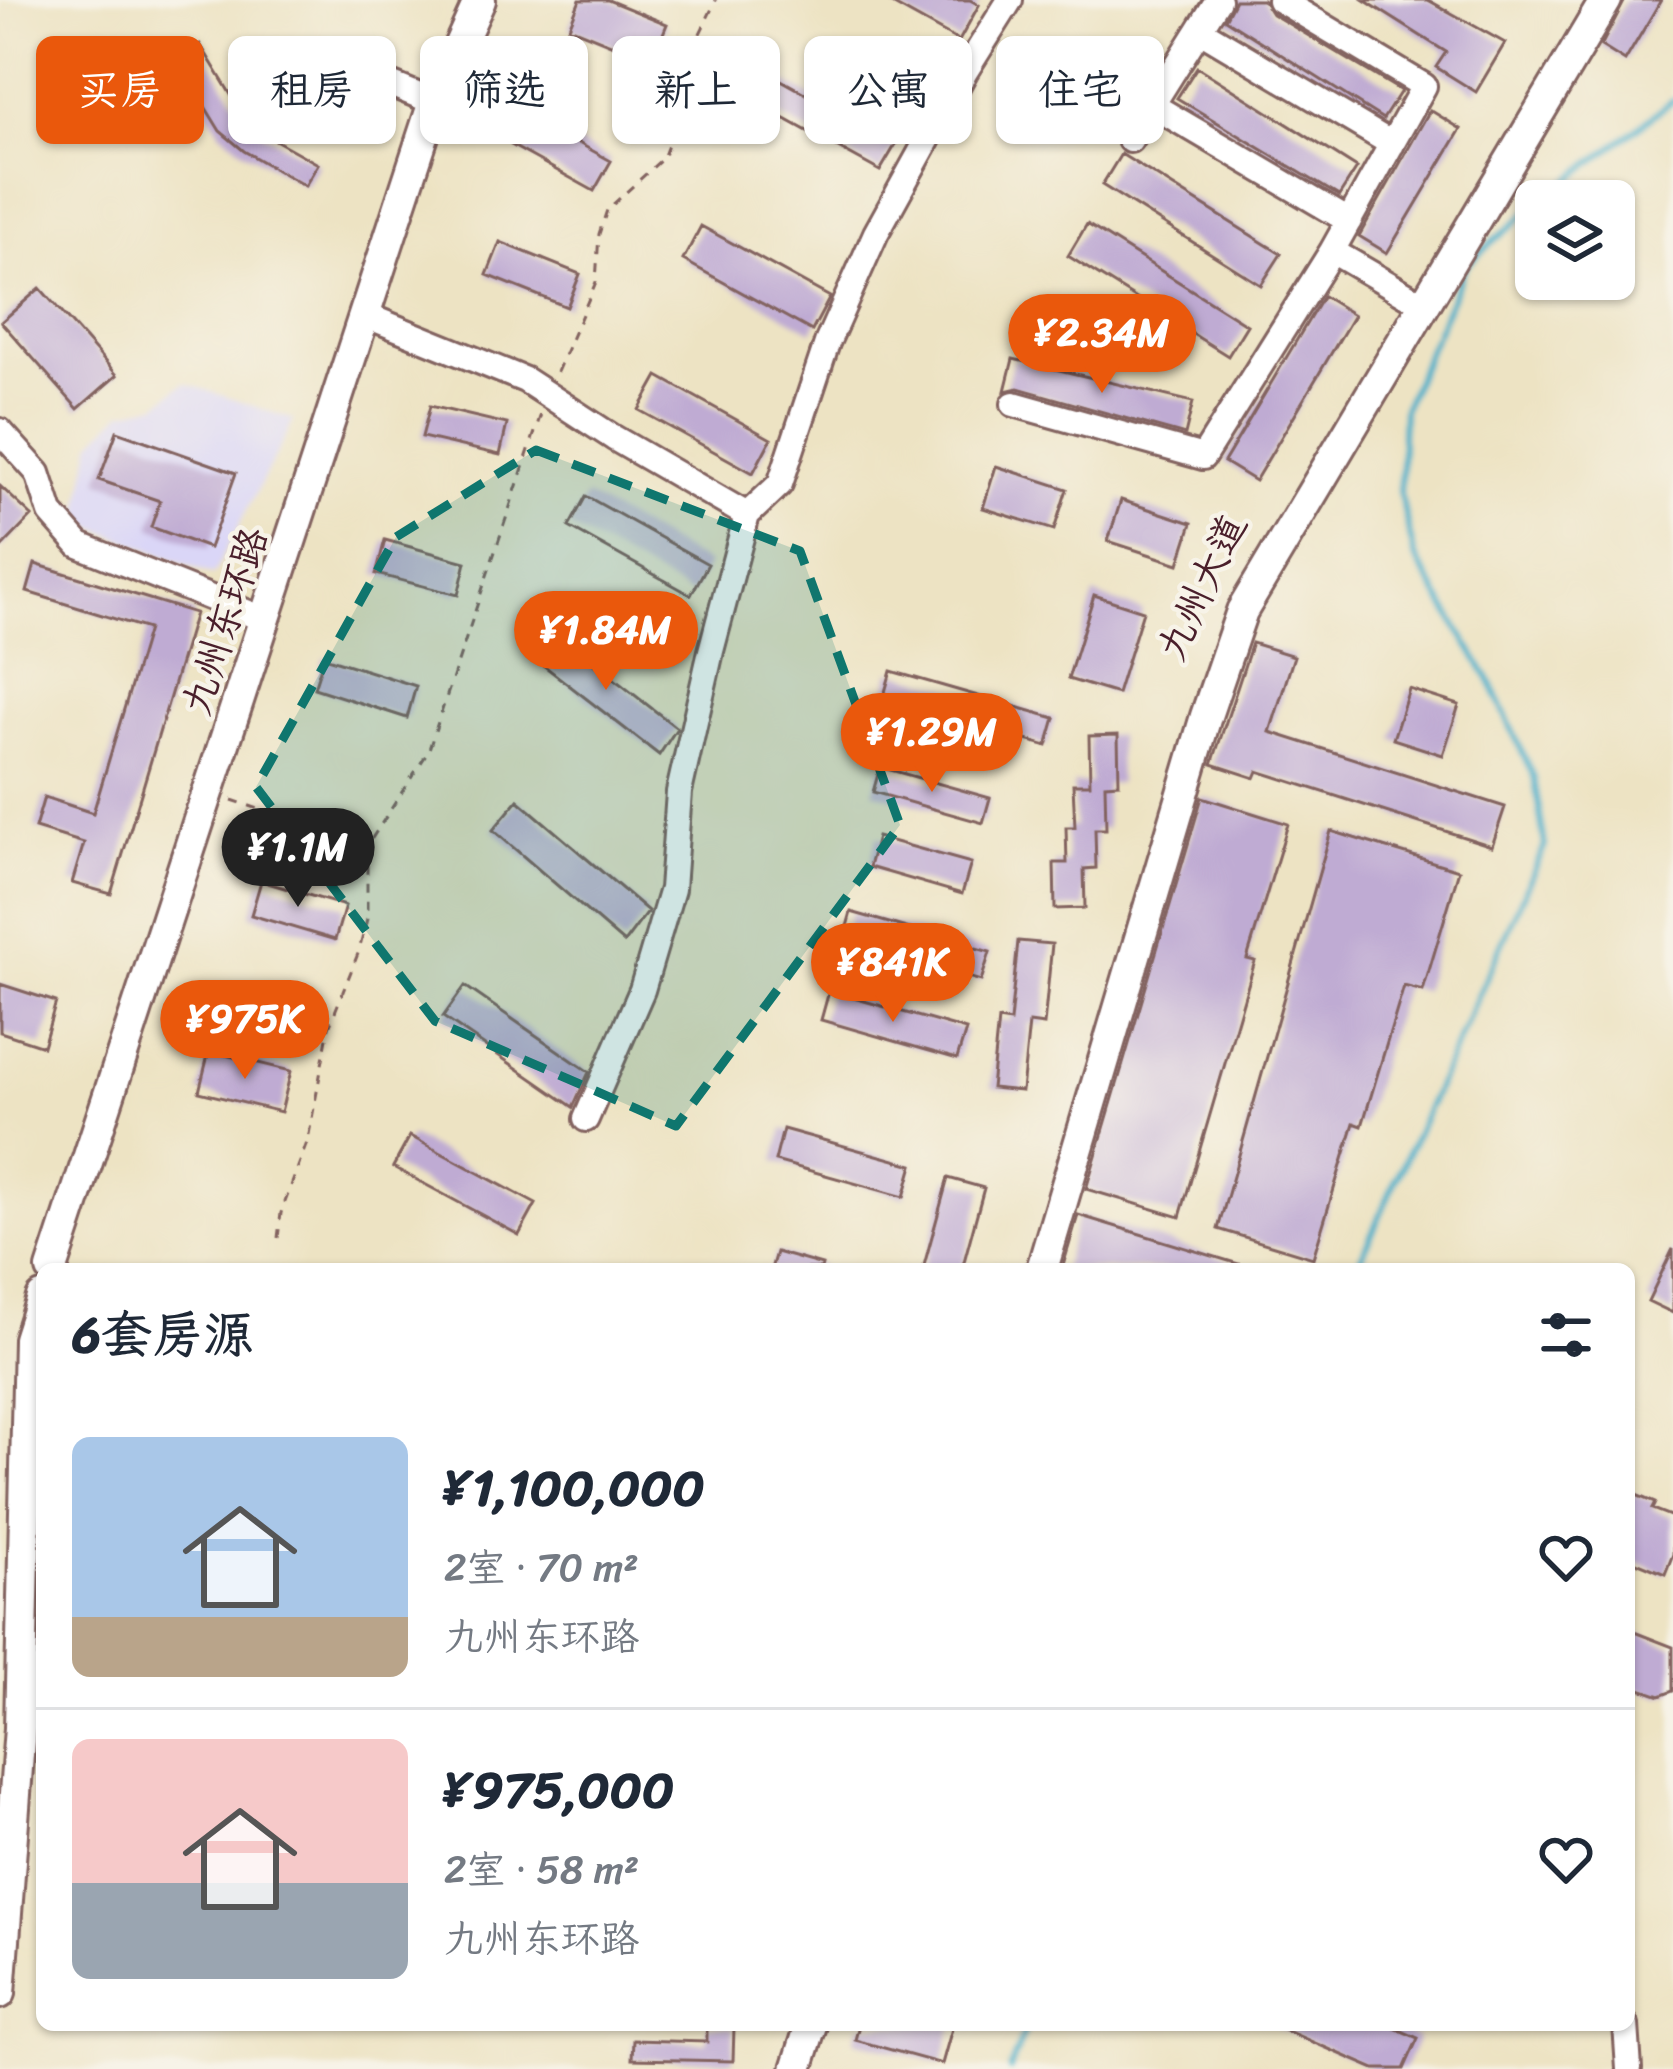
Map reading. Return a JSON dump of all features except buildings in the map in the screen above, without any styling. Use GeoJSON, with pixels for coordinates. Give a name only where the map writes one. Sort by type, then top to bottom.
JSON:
{"type":"FeatureCollection","features":[{"type":"Feature","properties":{"kind":"main road","name":"九州东环路"},"geometry":{"type":"LineString","coordinates":[[464,36],[480,0]]}},
{"type":"Feature","properties":{"kind":"main road","name":"九州大道"},"geometry":{"type":"LineString","coordinates":[[1031,1263],[1191,705],[1223,613],[1585,0]]}},
{"type":"Feature","properties":{"kind":"main road"},"geometry":{"type":"LineString","coordinates":[[1044,1263],[1155,884],[1242,611],[1606,0]]}},
{"type":"Feature","properties":{"kind":"main road","name":"九州东环路"},"geometry":{"type":"LineString","coordinates":[[54,1263],[420,144]]}},
{"type":"Feature","properties":{"kind":"main road"},"geometry":{"type":"LineString","coordinates":[[0,1993],[20,1728],[28,1339],[36,1316]]}},
{"type":"Feature","properties":{"kind":"main road"},"geometry":{"type":"LineString","coordinates":[[797,2069],[809,2031]]}},
{"type":"Feature","properties":{"kind":"main road"},"geometry":{"type":"LineString","coordinates":[[809,2069],[819,2031]]}},
{"type":"Feature","properties":{"kind":"street"},"geometry":{"type":"LineString","coordinates":[[586,1119],[642,990],[671,889],[679,792],[747,514],[780,484],[827,343],[876,233],[1010,0]]}},
{"type":"Feature","properties":{"kind":"street"},"geometry":{"type":"LineString","coordinates":[[1164,87],[1218,0]]}},
{"type":"Feature","properties":{"kind":"street"},"geometry":{"type":"LineString","coordinates":[[1014,404],[1203,457],[1332,251],[1424,86],[1280,0]]}},
{"type":"Feature","properties":{"kind":"street"},"geometry":{"type":"LineString","coordinates":[[1200,30],[1392,144]]}},
{"type":"Feature","properties":{"kind":"street"},"geometry":{"type":"LineString","coordinates":[[1164,113],[1349,221]]}},
{"type":"Feature","properties":{"kind":"street"},"geometry":{"type":"LineString","coordinates":[[1332,251],[1409,296]]}},
{"type":"Feature","properties":{"kind":"street"},"geometry":{"type":"LineString","coordinates":[[365,315],[525,380],[614,438],[747,514]]}},
{"type":"Feature","properties":{"kind":"street"},"geometry":{"type":"LineString","coordinates":[[0,431],[38,473],[51,513],[91,554],[266,620]]}},
{"type":"Feature","properties":{"kind":"street"},"geometry":{"type":"LineString","coordinates":[[1626,2031],[1629,2069]]}},
{"type":"Feature","properties":{"kind":"path"},"geometry":{"type":"LineString","coordinates":[[278,1238],[281,1213],[308,1140],[329,1027],[367,920],[367,845],[428,752],[548,394],[596,282],[599,234],[607,210],[663,158],[686,99],[696,42],[716,0]]}},
{"type":"Feature","properties":{"kind":"path"},"geometry":{"type":"LineString","coordinates":[[209,792],[367,845]]}},
{"type":"Feature","properties":{"kind":"highlighted area"},"geometry":{"type":"Polygon","coordinates":[[[536,450],[800,551],[900,825],[676,1126],[435,1021],[256,787],[396,537],[536,450]]]}},
{"type":"Feature","properties":{"kind":"shaded area"},"geometry":{"type":"Polygon","coordinates":[[[185,383],[294,420],[213,575],[78,521],[92,443],[122,412],[157,404],[185,383]]]}},
{"type":"Feature","properties":{"kind":"waterway"},"geometry":{"type":"LineString","coordinates":[[1569,180],[1673,100]]}},
{"type":"Feature","properties":{"kind":"waterway"},"geometry":{"type":"LineString","coordinates":[[1359,1263],[1545,846],[1534,778],[1489,679],[1415,557],[1400,494],[1403,409],[1466,265],[1515,223]]}},
{"type":"Feature","properties":{"kind":"waterway"},"geometry":{"type":"LineString","coordinates":[[1010,2069],[1025,2031]]}}]}
